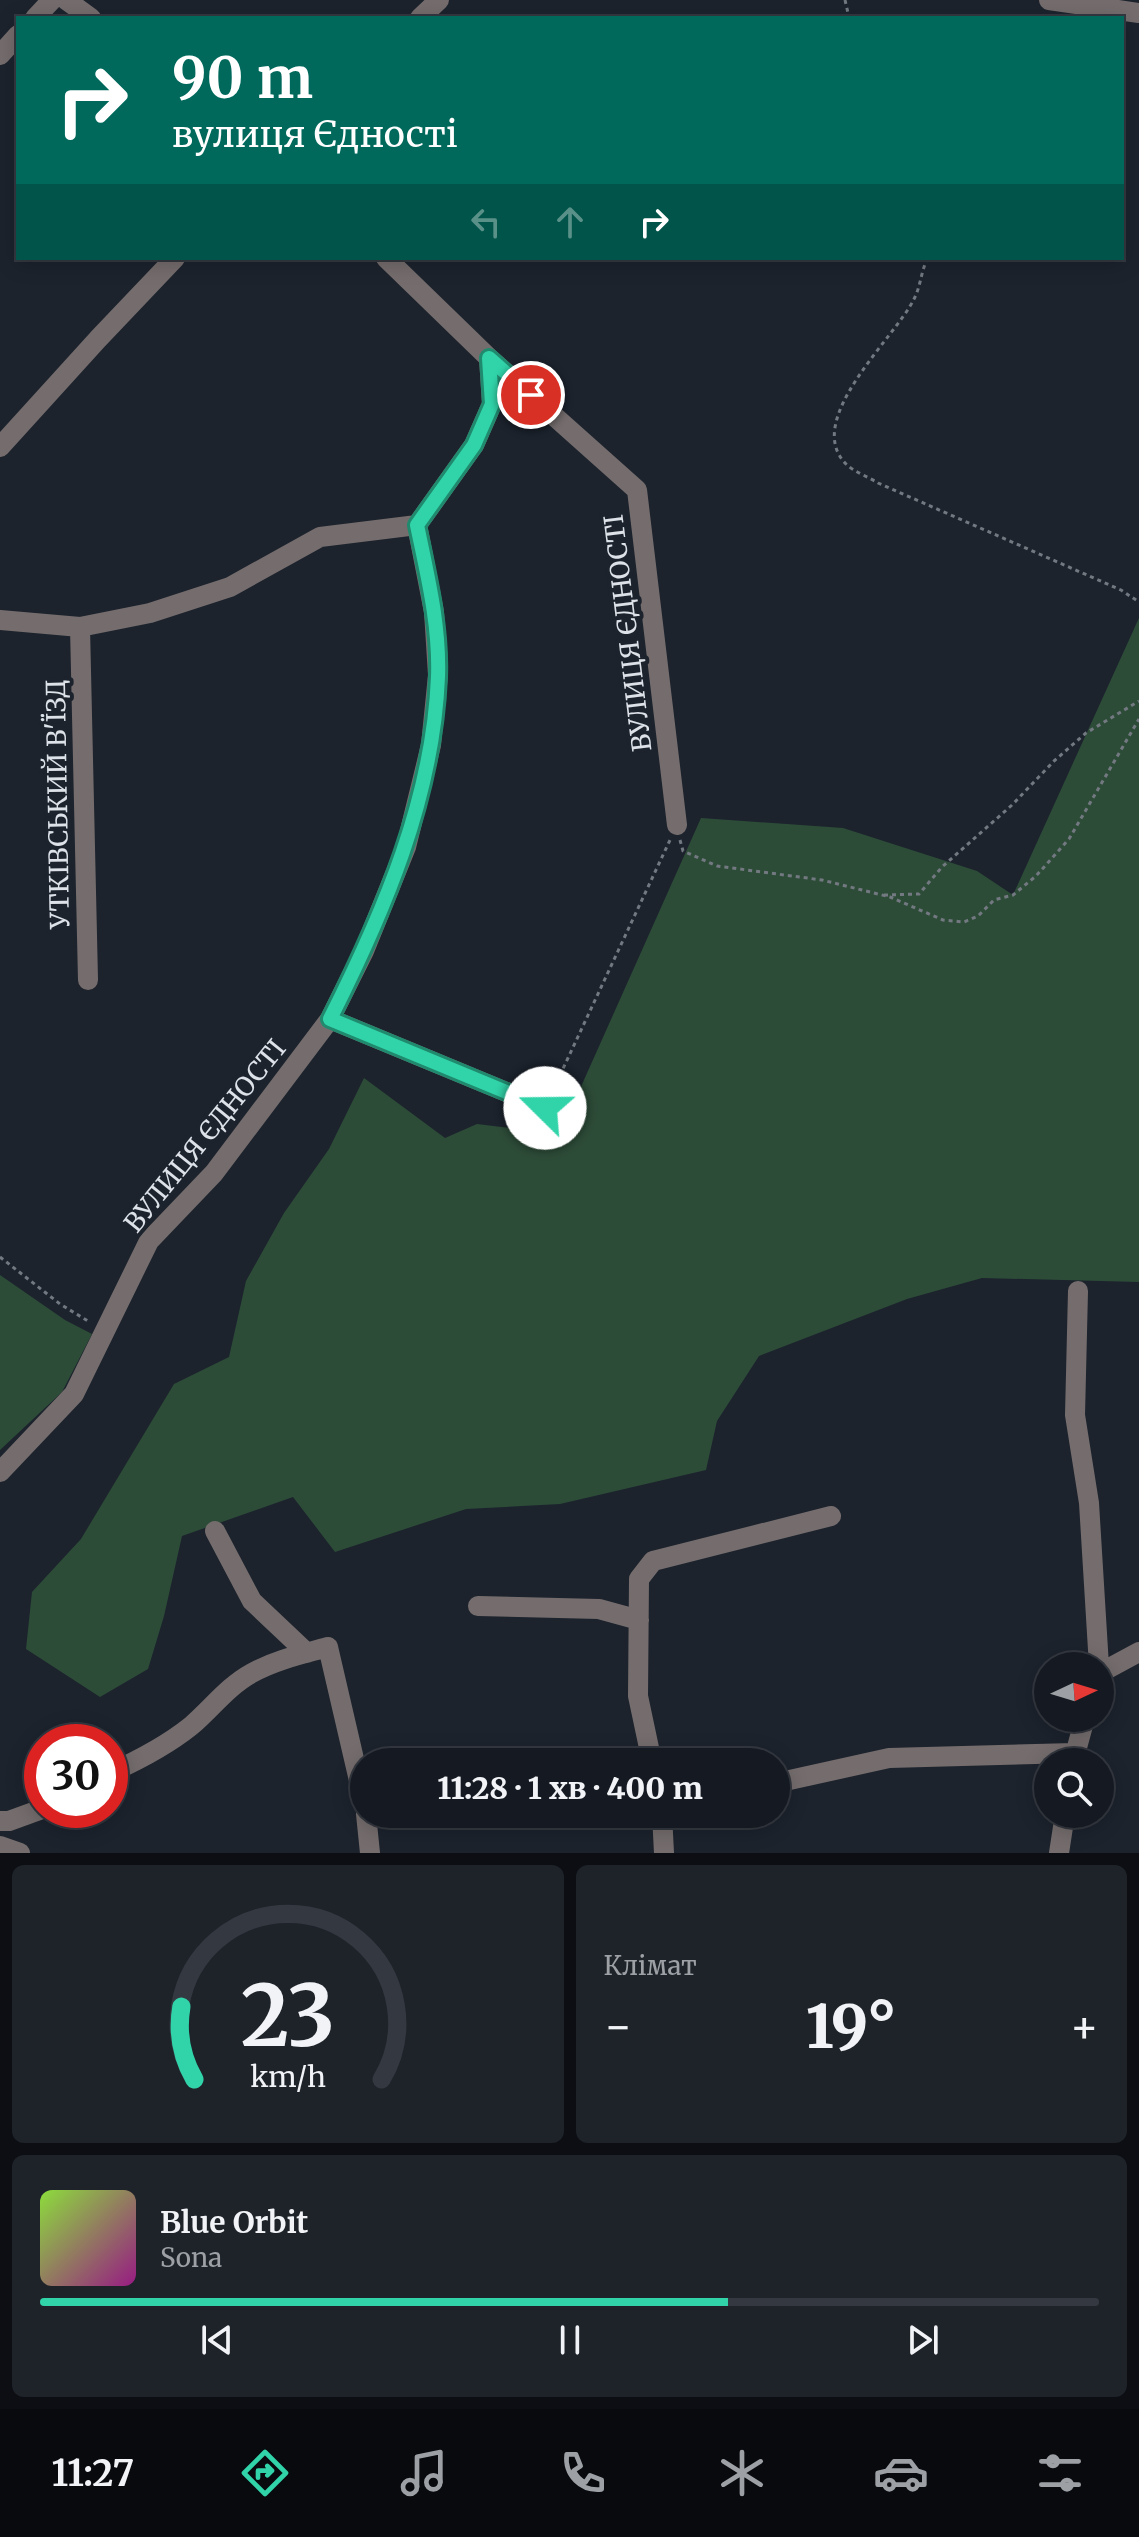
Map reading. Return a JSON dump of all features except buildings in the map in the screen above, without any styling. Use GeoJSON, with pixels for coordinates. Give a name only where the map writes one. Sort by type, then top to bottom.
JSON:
{"type":"FeatureCollection","features":[{"type":"Feature","properties":{"kind":"street"},"geometry":{"type":"LineString","coordinates":[[37,16],[52,0]]}},
{"type":"Feature","properties":{"kind":"street"},"geometry":{"type":"LineString","coordinates":[[66,0],[88,16]]}},
{"type":"Feature","properties":{"kind":"street"},"geometry":{"type":"LineString","coordinates":[[422,16],[439,0]]}},
{"type":"Feature","properties":{"kind":"street"},"geometry":{"type":"LineString","coordinates":[[1049,0],[1139,13]]}},
{"type":"Feature","properties":{"kind":"street"},"geometry":{"type":"LineString","coordinates":[[0,55],[16,37]]}},
{"type":"Feature","properties":{"kind":"street"},"geometry":{"type":"LineString","coordinates":[[0,447],[173,260]]}},
{"type":"Feature","properties":{"kind":"street","name":"ВУЛИЦЯ ЄДНОСТІ"},"geometry":{"type":"LineString","coordinates":[[388,260],[489,358],[637,490],[677,825]]}},
{"type":"Feature","properties":{"kind":"street"},"geometry":{"type":"LineString","coordinates":[[0,620],[80,627],[150,613],[230,587],[320,537],[417,525],[474,445],[492,404],[489,358]]}},
{"type":"Feature","properties":{"kind":"street","name":"ВУЛИЦЯ ЄДНОСТІ"},"geometry":{"type":"LineString","coordinates":[[0,1472],[74,1394],[149,1241],[214,1173],[330,1019],[364,951],[406,847],[431,745],[438,675],[434,612],[417,525]]}},
{"type":"Feature","properties":{"kind":"street","name":"УТКІВСЬКИЙ В'ЇЗД"},"geometry":{"type":"LineString","coordinates":[[80,627],[88,980]]}},
{"type":"Feature","properties":{"kind":"street"},"geometry":{"type":"LineString","coordinates":[[330,1019],[545,1108]]}},
{"type":"Feature","properties":{"kind":"street"},"geometry":{"type":"LineString","coordinates":[[1078,1291],[1075,1415],[1089,1503],[1098,1652]]}},
{"type":"Feature","properties":{"kind":"street"},"geometry":{"type":"LineString","coordinates":[[649,1748],[638,1696],[639,1579],[653,1561],[831,1516]]}},
{"type":"Feature","properties":{"kind":"street"},"geometry":{"type":"LineString","coordinates":[[215,1531],[252,1601],[307,1653]]}},
{"type":"Feature","properties":{"kind":"street"},"geometry":{"type":"LineString","coordinates":[[478,1606],[599,1609],[639,1620]]}},
{"type":"Feature","properties":{"kind":"street"},"geometry":{"type":"LineString","coordinates":[[128,1764],[159,1748],[192,1725],[216,1700],[250,1673],[328,1647],[351,1748]]}},
{"type":"Feature","properties":{"kind":"street"},"geometry":{"type":"LineString","coordinates":[[1114,1665],[1139,1652]]}},
{"type":"Feature","properties":{"kind":"street"},"geometry":{"type":"LineString","coordinates":[[790,1780],[889,1758],[1034,1757]]}},
{"type":"Feature","properties":{"kind":"street"},"geometry":{"type":"LineString","coordinates":[[0,1821],[24,1816]]}},
{"type":"Feature","properties":{"kind":"street"},"geometry":{"type":"LineString","coordinates":[[367,1828],[370,1853]]}},
{"type":"Feature","properties":{"kind":"street"},"geometry":{"type":"LineString","coordinates":[[663,1828],[664,1853]]}},
{"type":"Feature","properties":{"kind":"street"},"geometry":{"type":"LineString","coordinates":[[1059,1853],[1063,1828]]}},
{"type":"Feature","properties":{"kind":"street"},"geometry":{"type":"LineString","coordinates":[[0,1846],[20,1853]]}},
{"type":"Feature","properties":{"kind":"path"},"geometry":{"type":"LineString","coordinates":[[927,260],[914,299],[876,351],[838,412],[833,440],[846,464],[878,483],[1121,590],[1139,602]]}},
{"type":"Feature","properties":{"kind":"path"},"geometry":{"type":"LineString","coordinates":[[880,895],[919,894],[942,867],[1002,815],[1076,743],[1139,701]]}},
{"type":"Feature","properties":{"kind":"path"},"geometry":{"type":"LineString","coordinates":[[677,825],[683,851],[717,866],[822,880],[880,895],[943,920],[964,922],[978,916],[994,900],[1013,895],[1036,876],[1069,839],[1139,719]]}},
{"type":"Feature","properties":{"kind":"path"},"geometry":{"type":"LineString","coordinates":[[545,1108],[677,825]]}},
{"type":"Feature","properties":{"kind":"path"},"geometry":{"type":"LineString","coordinates":[[0,1257],[60,1304],[105,1331]]}},
{"type":"Feature","properties":{"kind":"green space"},"geometry":{"type":"Polygon","coordinates":[[[1139,618],[1139,1282],[982,1278],[907,1299],[759,1356],[717,1421],[706,1470],[560,1504],[466,1509],[335,1552],[293,1497],[182,1536],[148,1669],[100,1697],[26,1649],[32,1592],[81,1539],[174,1384],[229,1357],[246,1281],[284,1213],[329,1149],[364,1078],[445,1138],[477,1124],[545,1132],[571,1109],[701,818],[843,828],[977,871],[1013,895],[1139,618]]]}},
{"type":"Feature","properties":{"kind":"green space"},"geometry":{"type":"Polygon","coordinates":[[[0,1275],[65,1320],[92,1334],[62,1392],[0,1450],[0,1275]]]}},
{"type":"Feature","properties":{"kind":"route"},"geometry":{"type":"LineString","coordinates":[[531,395],[489,358],[492,404],[474,445],[417,525],[434,612],[438,675],[431,745],[406,847],[364,951],[330,1019],[545,1108]]}}]}
